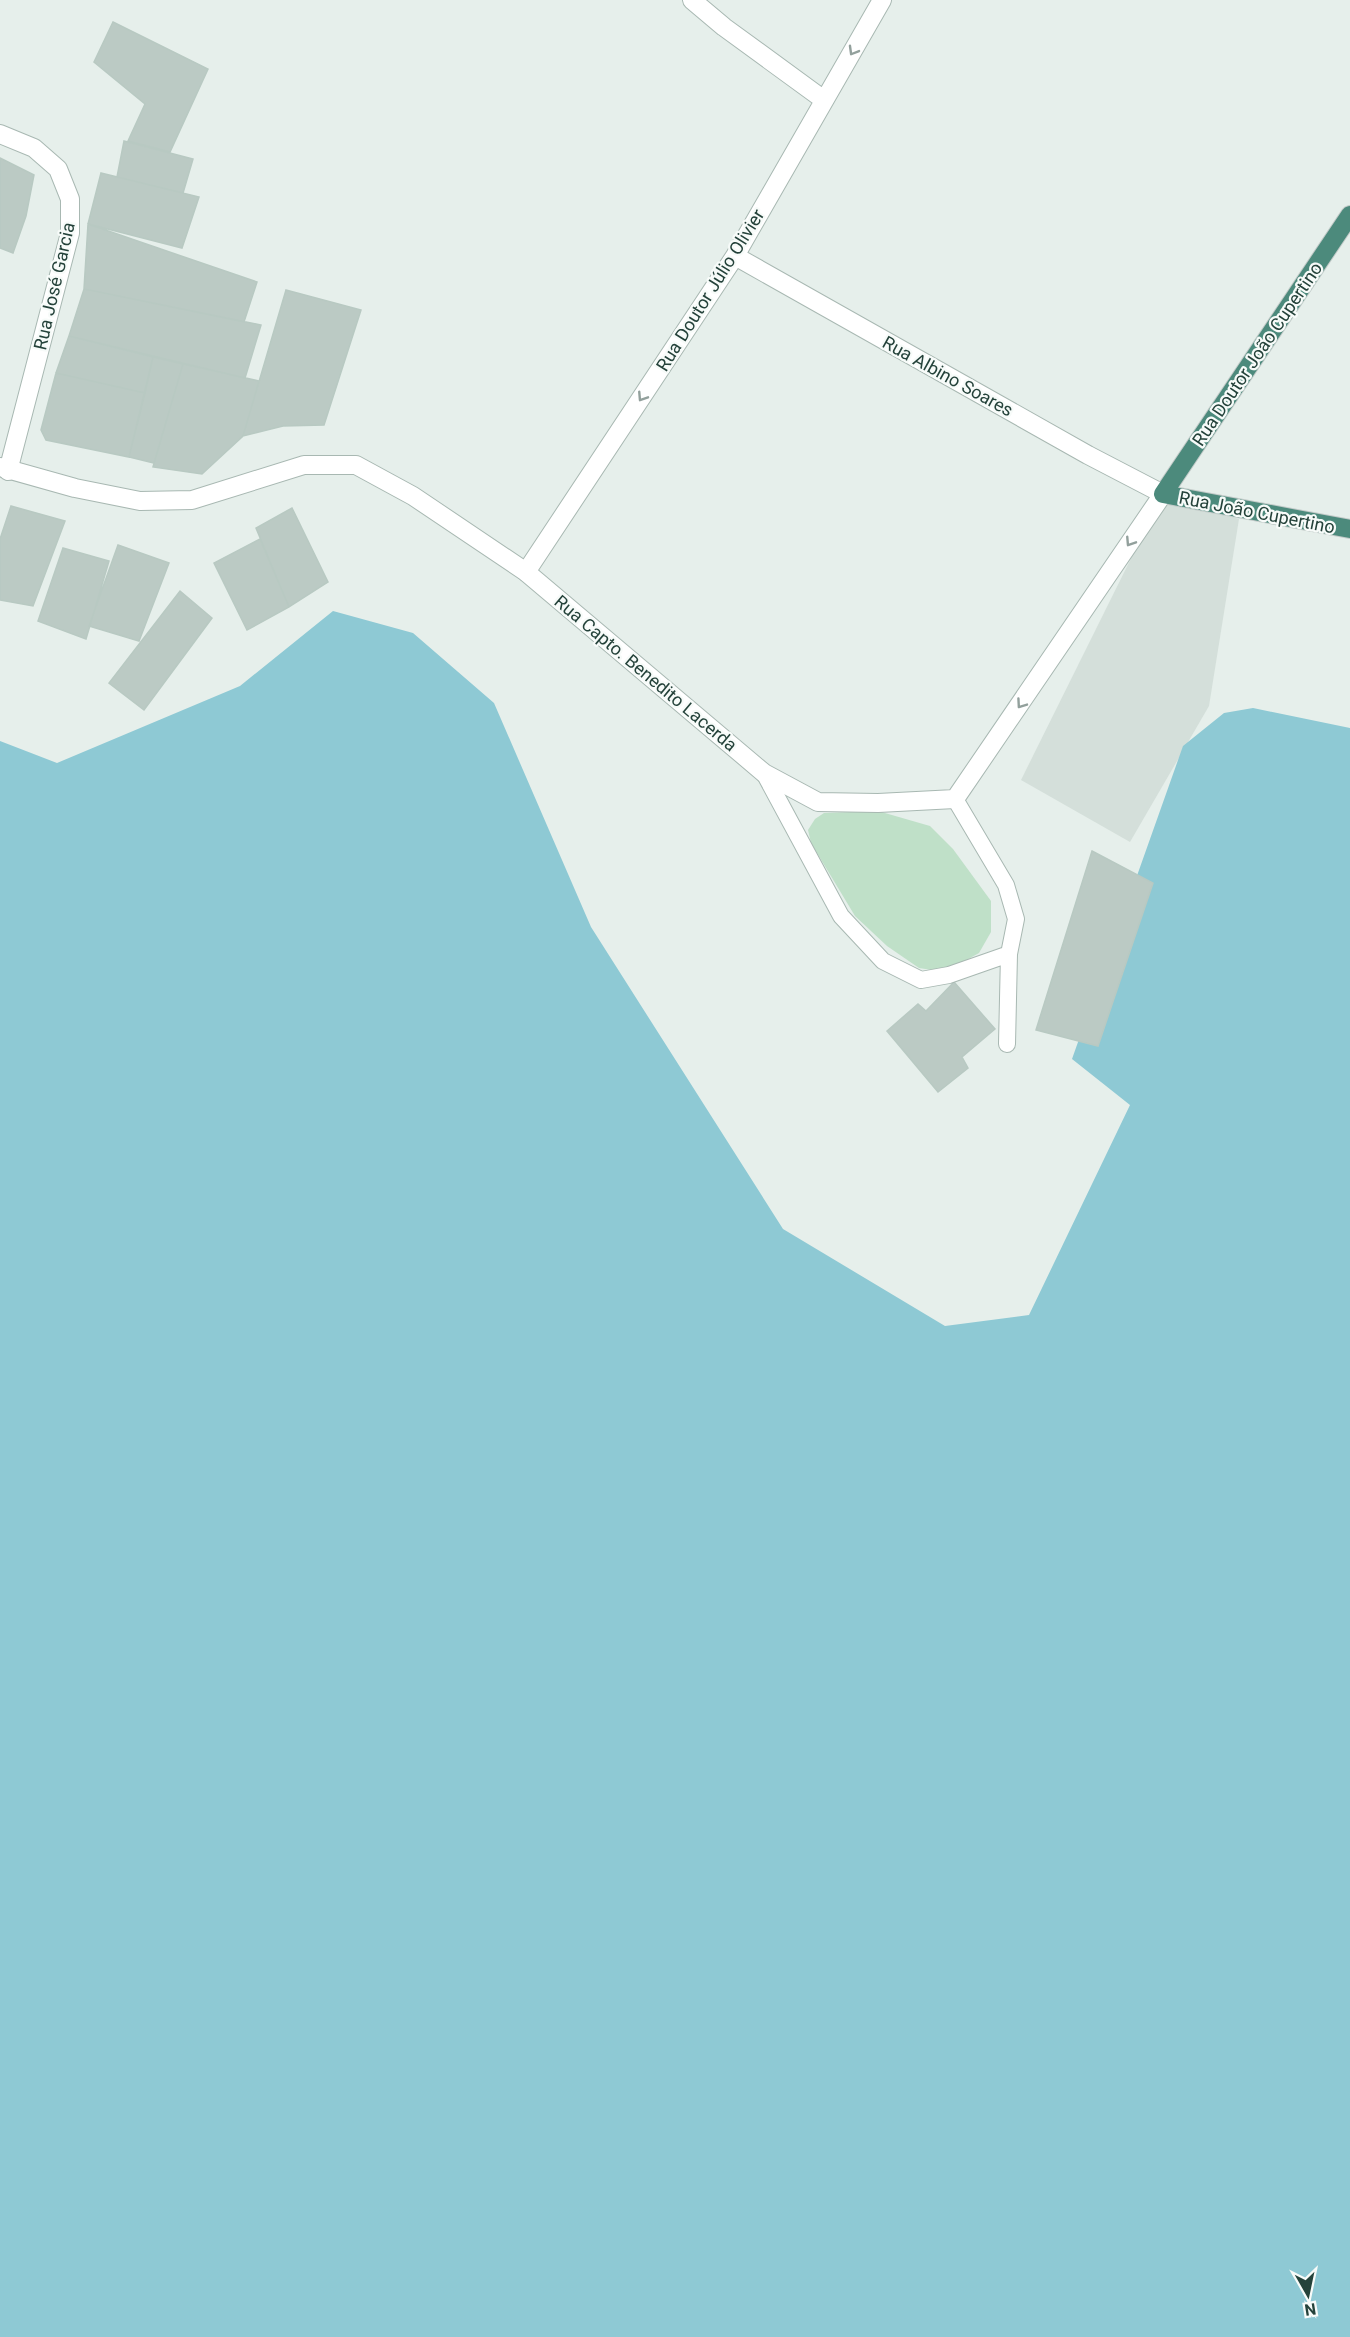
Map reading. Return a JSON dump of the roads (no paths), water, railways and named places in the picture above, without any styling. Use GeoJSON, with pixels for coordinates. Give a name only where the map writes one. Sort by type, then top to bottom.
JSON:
{"type":"FeatureCollection","features":[{"type":"Feature","properties":{"kind":"highway","name":"Rua Doutor João Cupertino"},"geometry":{"type":"LineString","coordinates":[[1163,494],[1350,215]]}},
{"type":"Feature","properties":{"kind":"highway","name":"Rua João Cupertino"},"geometry":{"type":"LineString","coordinates":[[1163,494],[1350,529]]}},
{"type":"Feature","properties":{"kind":"street"},"geometry":{"type":"LineString","coordinates":[[692,0],[724,27],[824,100]]}},
{"type":"Feature","properties":{"kind":"street","name":"Rua Doutor Júlio Olivier"},"geometry":{"type":"LineString","coordinates":[[526,572],[735,256],[882,0]]}},
{"type":"Feature","properties":{"kind":"street","name":"Rua José Garcia"},"geometry":{"type":"LineString","coordinates":[[0,134],[34,148],[58,169],[70,199],[70,233],[4,469]]}},
{"type":"Feature","properties":{"kind":"street","name":"Rua Albino Soares"},"geometry":{"type":"LineString","coordinates":[[735,256],[1088,455],[1163,494]]}},
{"type":"Feature","properties":{"kind":"street","name":"Rua Capto. Benedito Lacerda"},"geometry":{"type":"LineString","coordinates":[[4,469],[140,501],[192,500],[304,465],[356,465],[413,496],[526,572],[764,772],[818,802],[878,803],[955,799]]}},
{"type":"Feature","properties":{"kind":"street"},"geometry":{"type":"LineString","coordinates":[[955,799],[1163,494]]}},
{"type":"Feature","properties":{"kind":"lane"},"geometry":{"type":"LineString","coordinates":[[764,772],[840,916],[883,961],[921,980],[949,975],[1008,954]]}},
{"type":"Feature","properties":{"kind":"lane"},"geometry":{"type":"LineString","coordinates":[[955,799],[1006,885],[1016,919],[1008,954],[1007,1044]]}},
{"type":"Feature","properties":{"kind":"water"},"geometry":{"type":"Polygon","coordinates":[[[333,611],[413,633],[494,703],[591,927],[783,1229],[945,1326],[1029,1315],[1130,1105],[1072,1059],[1183,746],[1224,713],[1253,708],[1350,728],[1350,2337],[0,2337],[0,741],[57,763],[240,686],[333,611]]]}}]}
